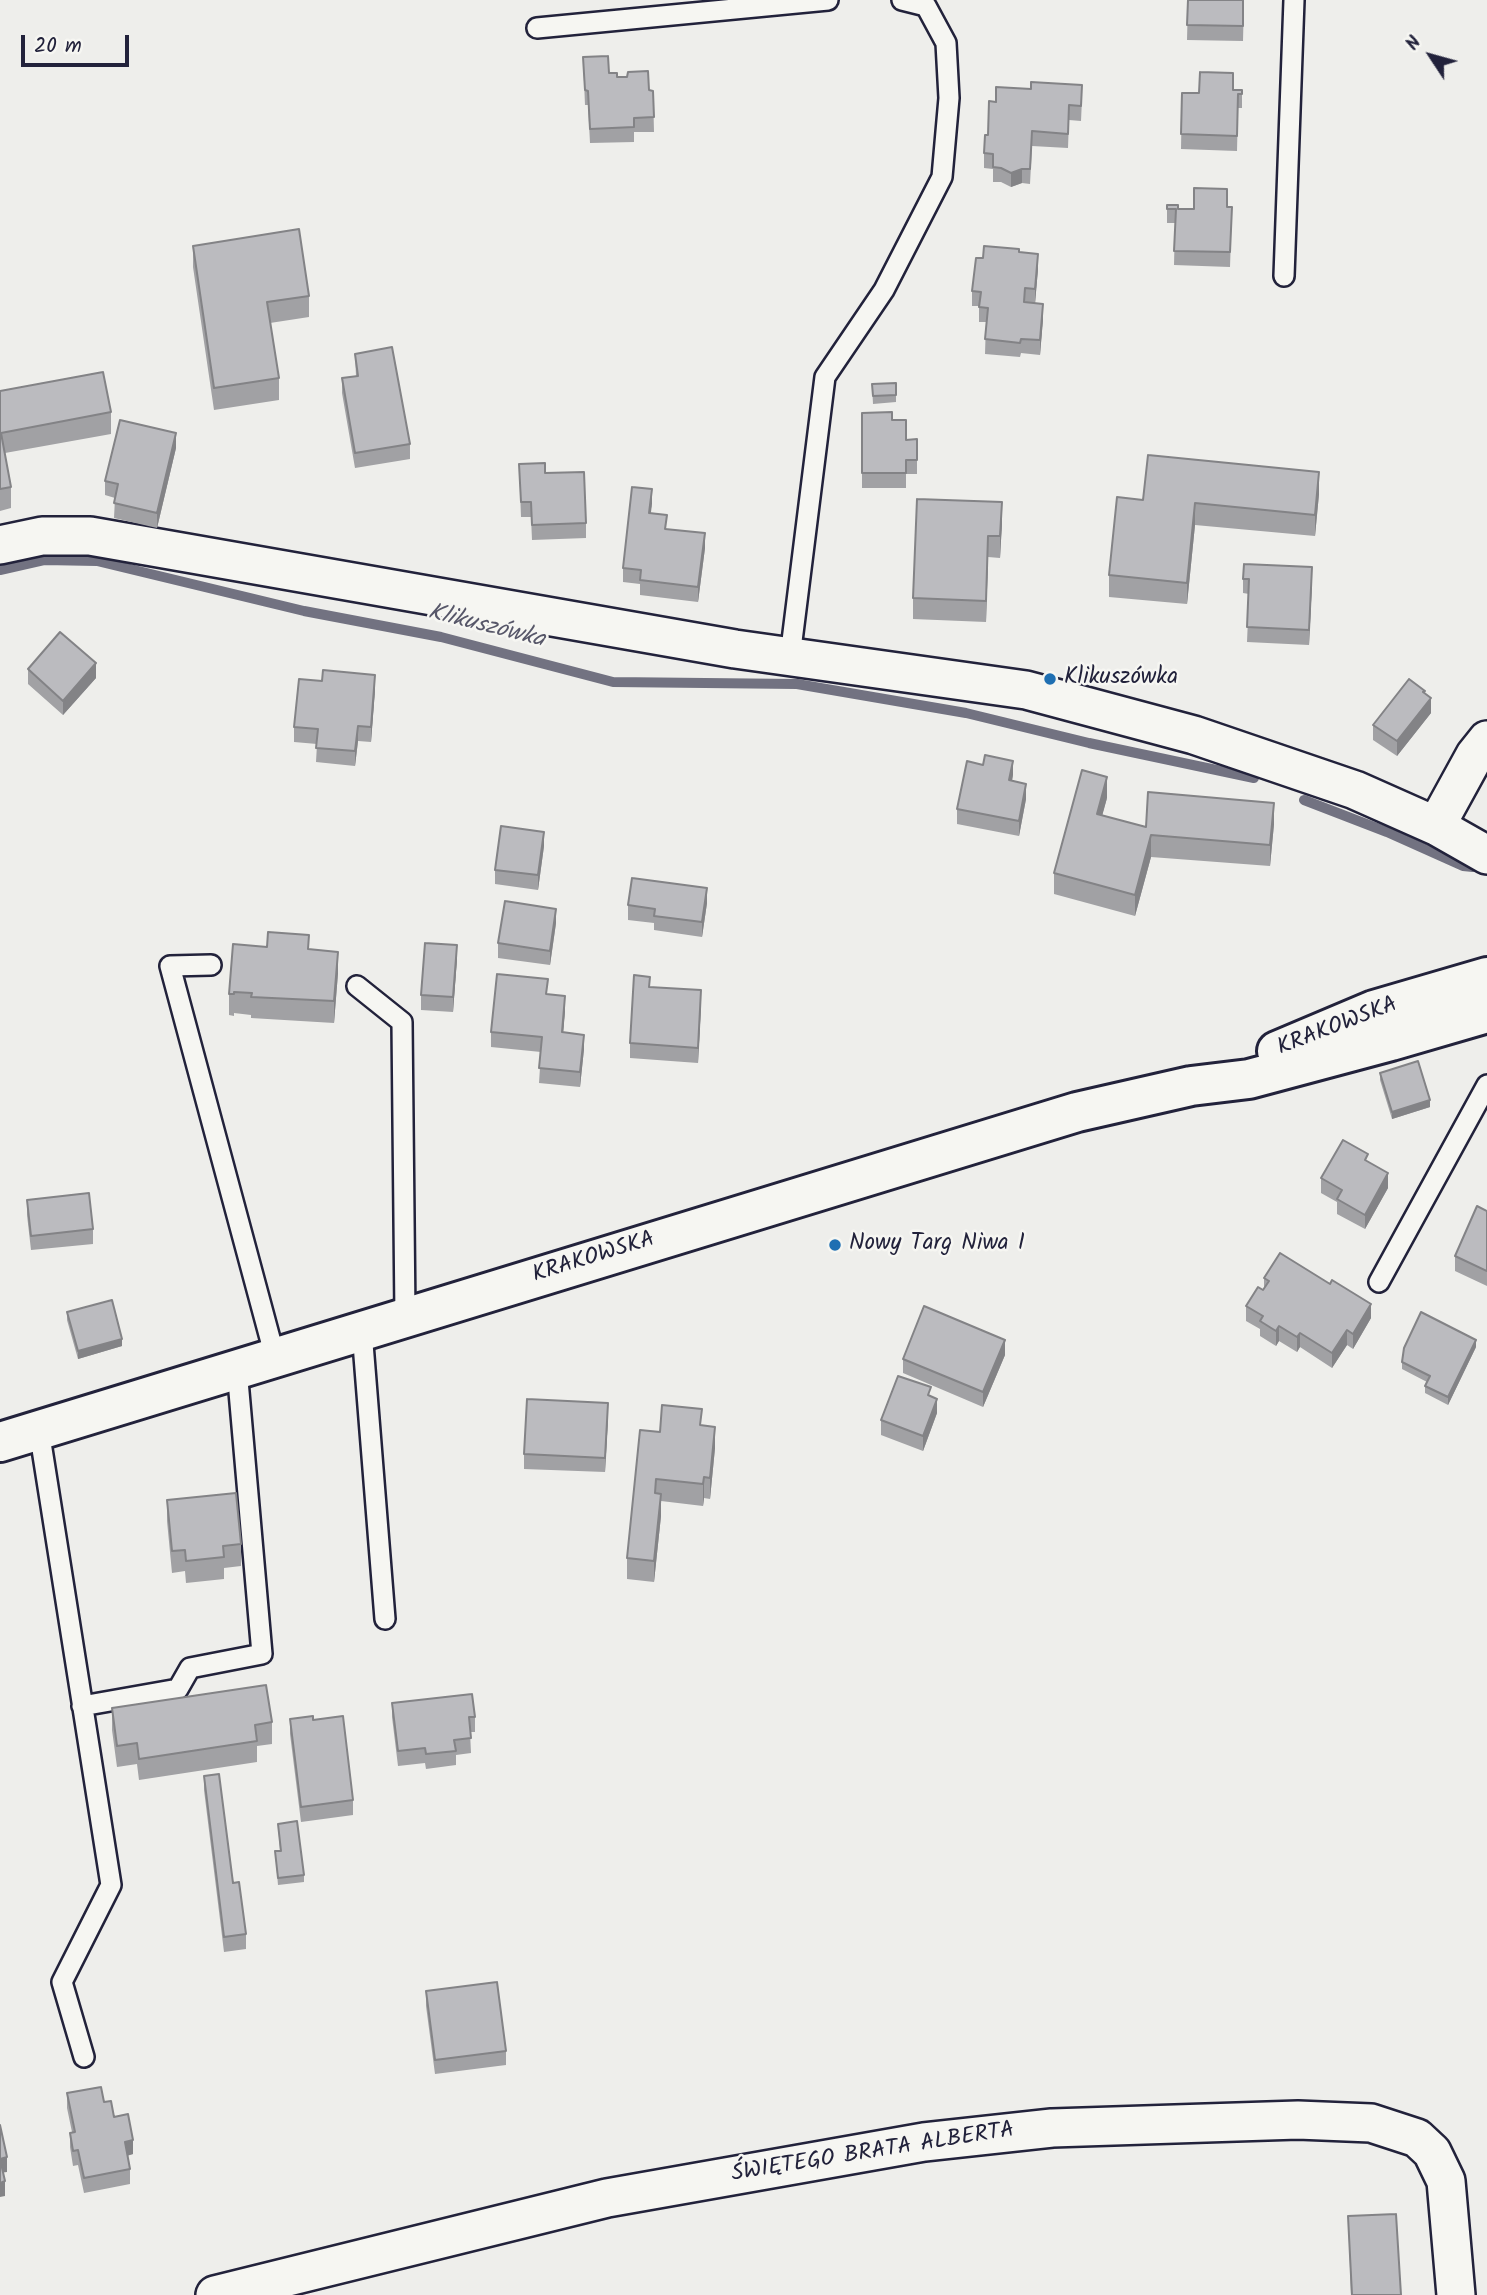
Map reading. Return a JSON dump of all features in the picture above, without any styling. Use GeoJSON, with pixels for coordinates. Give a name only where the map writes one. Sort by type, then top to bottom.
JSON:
{"type":"FeatureCollection","features":[{"type":"Feature","properties":{"kind":"main road","name":"KRAKOWSKA"},"geometry":{"type":"LineString","coordinates":[[1191,1086],[1374,1010],[1487,977]]}},
{"type":"Feature","properties":{"kind":"main road","name":"KRAKOWSKA"},"geometry":{"type":"LineString","coordinates":[[0,1442],[1067,1115],[1191,1086],[1249,1079],[1487,1013]]}},
{"type":"Feature","properties":{"kind":"street"},"geometry":{"type":"LineString","coordinates":[[0,545],[42,536],[90,536],[708,645],[1026,690],[1194,735],[1355,790],[1436,826],[1487,855]]}},
{"type":"Feature","properties":{"kind":"street"},"geometry":{"type":"LineString","coordinates":[[1436,826],[1475,755],[1487,740]]}},
{"type":"Feature","properties":{"kind":"street","name":"ŚWIĘTEGO BRATA ALBERTA"},"geometry":{"type":"LineString","coordinates":[[215,2295],[607,2197],[924,2142],[1052,2128],[1298,2120],[1371,2123],[1417,2138],[1432,2152],[1446,2181],[1456,2295]]}},
{"type":"Feature","properties":{"kind":"lane"},"geometry":{"type":"LineString","coordinates":[[537,28],[828,0]]}},
{"type":"Feature","properties":{"kind":"lane"},"geometry":{"type":"LineString","coordinates":[[790,657],[825,377],[884,290],[942,177],[949,99],[946,43],[926,6],[902,0]]}},
{"type":"Feature","properties":{"kind":"lane"},"geometry":{"type":"LineString","coordinates":[[1284,276],[1294,0]]}},
{"type":"Feature","properties":{"kind":"lane"},"geometry":{"type":"LineString","coordinates":[[211,965],[170,966],[275,1357]]}},
{"type":"Feature","properties":{"kind":"lane"},"geometry":{"type":"LineString","coordinates":[[358,986],[402,1022],[405,1317]]}},
{"type":"Feature","properties":{"kind":"lane"},"geometry":{"type":"LineString","coordinates":[[1379,1282],[1487,1085]]}},
{"type":"Feature","properties":{"kind":"lane"},"geometry":{"type":"LineString","coordinates":[[362,1331],[385,1619]]}},
{"type":"Feature","properties":{"kind":"lane"},"geometry":{"type":"LineString","coordinates":[[82,1706],[178,1689],[190,1668],[262,1654],[237,1369]]}},
{"type":"Feature","properties":{"kind":"lane"},"geometry":{"type":"LineString","coordinates":[[39,1430],[111,1885],[62,1982],[83,2057]]}},
{"type":"Feature","properties":{"kind":"building"},"geometry":{"type":"Polygon","coordinates":[[[1188,0],[1243,0],[1243,26],[1187,25],[1188,0]]]}},
{"type":"Feature","properties":{"kind":"building"},"geometry":{"type":"Polygon","coordinates":[[[608,56],[609,73],[617,73],[617,77],[627,77],[628,72],[648,71],[649,90],[653,91],[654,117],[634,118],[634,127],[590,129],[583,57],[608,56]]]}},
{"type":"Feature","properties":{"kind":"building"},"geometry":{"type":"Polygon","coordinates":[[[1200,72],[1233,73],[1233,90],[1242,90],[1242,94],[1238,94],[1237,136],[1181,134],[1182,93],[1199,93],[1200,72]]]}},
{"type":"Feature","properties":{"kind":"building"},"geometry":{"type":"Polygon","coordinates":[[[1031,82],[1082,85],[1081,106],[1069,105],[1068,134],[1032,131],[1030,169],[1011,173],[993,167],[993,154],[984,153],[985,135],[988,135],[989,101],[996,102],[996,87],[1031,89],[1031,82]]]}},
{"type":"Feature","properties":{"kind":"building"},"geometry":{"type":"Polygon","coordinates":[[[1194,188],[1227,189],[1227,207],[1232,207],[1230,252],[1174,251],[1176,209],[1167,209],[1167,205],[1178,205],[1178,209],[1194,209],[1194,188]]]}},
{"type":"Feature","properties":{"kind":"building"},"geometry":{"type":"Polygon","coordinates":[[[299,229],[309,296],[267,302],[279,378],[214,388],[193,246],[299,229]]]}},
{"type":"Feature","properties":{"kind":"building"},"geometry":{"type":"Polygon","coordinates":[[[984,246],[1019,249],[1019,252],[1038,254],[1035,289],[1025,288],[1024,302],[1043,304],[1040,340],[1021,339],[1020,343],[985,339],[988,308],[979,307],[981,292],[972,291],[976,258],[983,258],[984,246]]]}},
{"type":"Feature","properties":{"kind":"building"},"geometry":{"type":"Polygon","coordinates":[[[392,347],[410,444],[355,453],[342,378],[358,376],[355,354],[392,347]]]}},
{"type":"Feature","properties":{"kind":"building"},"geometry":{"type":"Polygon","coordinates":[[[103,372],[111,412],[1,433],[11,487],[0,489],[0,391],[103,372]]]}},
{"type":"Feature","properties":{"kind":"building"},"geometry":{"type":"Polygon","coordinates":[[[896,383],[896,395],[873,396],[872,384],[896,383]]]}},
{"type":"Feature","properties":{"kind":"building"},"geometry":{"type":"Polygon","coordinates":[[[892,412],[892,420],[906,420],[906,440],[917,439],[917,460],[906,460],[906,473],[862,473],[862,413],[892,412]]]}},
{"type":"Feature","properties":{"kind":"building"},"geometry":{"type":"Polygon","coordinates":[[[120,420],[176,433],[157,513],[114,503],[118,484],[105,481],[120,420]]]}},
{"type":"Feature","properties":{"kind":"building"},"geometry":{"type":"Polygon","coordinates":[[[1148,455],[1319,472],[1315,515],[1195,503],[1187,583],[1109,575],[1117,497],[1143,500],[1148,455]]]}},
{"type":"Feature","properties":{"kind":"building"},"geometry":{"type":"Polygon","coordinates":[[[545,463],[545,473],[584,472],[586,523],[532,525],[531,502],[521,502],[519,464],[545,463]]]}},
{"type":"Feature","properties":{"kind":"building"},"geometry":{"type":"Polygon","coordinates":[[[632,487],[652,489],[649,513],[667,515],[665,529],[705,533],[698,587],[640,580],[641,570],[623,568],[632,487]]]}},
{"type":"Feature","properties":{"kind":"building"},"geometry":{"type":"Polygon","coordinates":[[[917,499],[1002,502],[1000,536],[988,536],[986,601],[913,598],[917,499]]]}},
{"type":"Feature","properties":{"kind":"building"},"geometry":{"type":"Polygon","coordinates":[[[1244,564],[1312,567],[1309,630],[1247,627],[1249,579],[1243,579],[1244,564]]]}},
{"type":"Feature","properties":{"kind":"building"},"geometry":{"type":"Polygon","coordinates":[[[60,632],[96,663],[63,701],[28,669],[60,632]]]}},
{"type":"Feature","properties":{"kind":"building"},"geometry":{"type":"Polygon","coordinates":[[[323,670],[375,675],[371,727],[358,726],[355,751],[316,748],[318,729],[294,727],[299,679],[322,681],[323,670]]]}},
{"type":"Feature","properties":{"kind":"building"},"geometry":{"type":"Polygon","coordinates":[[[1409,679],[1431,698],[1397,741],[1373,725],[1409,679]]]}},
{"type":"Feature","properties":{"kind":"building"},"geometry":{"type":"Polygon","coordinates":[[[985,755],[1013,761],[1009,780],[1026,784],[1019,821],[957,809],[967,761],[983,765],[985,755]]]}},
{"type":"Feature","properties":{"kind":"building"},"geometry":{"type":"Polygon","coordinates":[[[1082,770],[1107,777],[1097,814],[1146,827],[1148,792],[1274,803],[1270,845],[1151,835],[1135,895],[1054,873],[1082,770]]]}},
{"type":"Feature","properties":{"kind":"building"},"geometry":{"type":"Polygon","coordinates":[[[501,826],[544,832],[538,875],[495,870],[501,826]]]}},
{"type":"Feature","properties":{"kind":"building"},"geometry":{"type":"Polygon","coordinates":[[[632,878],[707,888],[702,922],[654,916],[655,909],[628,905],[632,878]]]}},
{"type":"Feature","properties":{"kind":"building"},"geometry":{"type":"Polygon","coordinates":[[[505,901],[556,909],[550,951],[498,943],[505,901]]]}},
{"type":"Feature","properties":{"kind":"building"},"geometry":{"type":"Polygon","coordinates":[[[268,932],[309,935],[308,949],[338,952],[334,1001],[251,997],[252,993],[229,994],[233,944],[267,947],[268,932]]]}},
{"type":"Feature","properties":{"kind":"building"},"geometry":{"type":"Polygon","coordinates":[[[425,943],[457,945],[453,997],[421,995],[425,943]]]}},
{"type":"Feature","properties":{"kind":"building"},"geometry":{"type":"Polygon","coordinates":[[[497,974],[548,979],[546,994],[565,996],[562,1032],[584,1035],[580,1072],[539,1068],[542,1037],[491,1032],[497,974]]]}},
{"type":"Feature","properties":{"kind":"building"},"geometry":{"type":"Polygon","coordinates":[[[634,975],[650,977],[649,987],[701,990],[698,1048],[630,1043],[634,975]]]}},
{"type":"Feature","properties":{"kind":"building"},"geometry":{"type":"Polygon","coordinates":[[[1418,1061],[1430,1100],[1392,1112],[1380,1073],[1418,1061]]]}},
{"type":"Feature","properties":{"kind":"building"},"geometry":{"type":"Polygon","coordinates":[[[1343,1140],[1368,1154],[1365,1160],[1388,1173],[1365,1215],[1337,1199],[1342,1190],[1321,1178],[1343,1140]]]}},
{"type":"Feature","properties":{"kind":"building"},"geometry":{"type":"Polygon","coordinates":[[[89,1193],[93,1229],[31,1236],[27,1200],[89,1193]]]}},
{"type":"Feature","properties":{"kind":"building"},"geometry":{"type":"Polygon","coordinates":[[[1477,1206],[1487,1211],[1487,1271],[1455,1256],[1477,1206]]]}},
{"type":"Feature","properties":{"kind":"building"},"geometry":{"type":"Polygon","coordinates":[[[1280,1253],[1330,1284],[1332,1280],[1371,1304],[1353,1334],[1347,1330],[1332,1353],[1300,1333],[1297,1337],[1279,1326],[1276,1331],[1260,1321],[1263,1316],[1246,1306],[1258,1287],[1263,1290],[1269,1281],[1264,1278],[1280,1253]]]}},
{"type":"Feature","properties":{"kind":"building"},"geometry":{"type":"Polygon","coordinates":[[[112,1300],[122,1339],[78,1351],[67,1312],[112,1300]]]}},
{"type":"Feature","properties":{"kind":"building"},"geometry":{"type":"Polygon","coordinates":[[[924,1306],[1005,1340],[983,1392],[903,1359],[924,1306]]]}},
{"type":"Feature","properties":{"kind":"building"},"geometry":{"type":"Polygon","coordinates":[[[1421,1312],[1476,1340],[1448,1397],[1425,1386],[1430,1376],[1402,1362],[1404,1348],[1421,1312]]]}},
{"type":"Feature","properties":{"kind":"building"},"geometry":{"type":"Polygon","coordinates":[[[898,1376],[931,1387],[928,1395],[937,1399],[923,1436],[881,1420],[898,1376]]]}},
{"type":"Feature","properties":{"kind":"building"},"geometry":{"type":"Polygon","coordinates":[[[527,1399],[608,1403],[605,1458],[524,1454],[527,1399]]]}},
{"type":"Feature","properties":{"kind":"building"},"geometry":{"type":"Polygon","coordinates":[[[662,1405],[702,1409],[700,1425],[715,1427],[710,1478],[704,1477],[703,1484],[656,1479],[655,1493],[661,1494],[654,1561],[627,1558],[640,1430],[660,1432],[662,1405]]]}},
{"type":"Feature","properties":{"kind":"building"},"geometry":{"type":"Polygon","coordinates":[[[236,1493],[241,1544],[223,1546],[224,1557],[186,1561],[185,1550],[172,1551],[167,1500],[236,1493]]]}},
{"type":"Feature","properties":{"kind":"building"},"geometry":{"type":"Polygon","coordinates":[[[266,1685],[272,1722],[255,1725],[257,1741],[139,1759],[137,1743],[117,1746],[112,1708],[266,1685]]]}},
{"type":"Feature","properties":{"kind":"building"},"geometry":{"type":"Polygon","coordinates":[[[472,1694],[475,1717],[469,1717],[471,1738],[454,1740],[456,1751],[426,1754],[425,1748],[398,1751],[392,1703],[472,1694]]]}},
{"type":"Feature","properties":{"kind":"building"},"geometry":{"type":"Polygon","coordinates":[[[313,1716],[313,1720],[343,1716],[353,1800],[301,1807],[290,1719],[313,1716]]]}},
{"type":"Feature","properties":{"kind":"building"},"geometry":{"type":"Polygon","coordinates":[[[219,1774],[233,1883],[239,1882],[246,1934],[224,1937],[204,1776],[219,1774]]]}},
{"type":"Feature","properties":{"kind":"building"},"geometry":{"type":"Polygon","coordinates":[[[297,1821],[304,1875],[278,1878],[275,1851],[281,1851],[278,1824],[297,1821]]]}},
{"type":"Feature","properties":{"kind":"building"},"geometry":{"type":"Polygon","coordinates":[[[497,1982],[506,2051],[435,2060],[426,1991],[497,1982]]]}},
{"type":"Feature","properties":{"kind":"building"},"geometry":{"type":"Polygon","coordinates":[[[101,2087],[104,2102],[111,2101],[114,2117],[128,2114],[133,2140],[125,2142],[130,2169],[84,2178],[78,2150],[73,2151],[70,2133],[75,2132],[67,2093],[101,2087]]]}},
{"type":"Feature","properties":{"kind":"building"},"geometry":{"type":"Polygon","coordinates":[[[0,2125],[7,2157],[0,2159],[0,2125]]]}},
{"type":"Feature","properties":{"kind":"building"},"geometry":{"type":"Polygon","coordinates":[[[0,2159],[5,2181],[0,2183],[0,2159]]]}},
{"type":"Feature","properties":{"kind":"building"},"geometry":{"type":"Polygon","coordinates":[[[1396,2214],[1401,2295],[1352,2295],[1348,2216],[1396,2214]]]}},
{"type":"Feature","properties":{"kind":"waterway","name":"Klikuszówka"},"geometry":{"type":"LineString","coordinates":[[0,570],[44,560],[97,561],[304,611],[441,637],[613,682],[797,684],[966,713],[1089,743],[1254,778]]}},
{"type":"Feature","properties":{"kind":"waterway","name":"Klikuszówka"},"geometry":{"type":"LineString","coordinates":[[1304,800],[1387,832],[1463,866],[1473,867]]}},
{"type":"Feature","properties":{"kind":"place","name":"Klikuszówka"},"geometry":{"type":"Point","coordinates":[1050,679]}},
{"type":"Feature","properties":{"kind":"place","name":"Nowy Targ Niwa I"},"geometry":{"type":"Point","coordinates":[835,1245]}}]}
